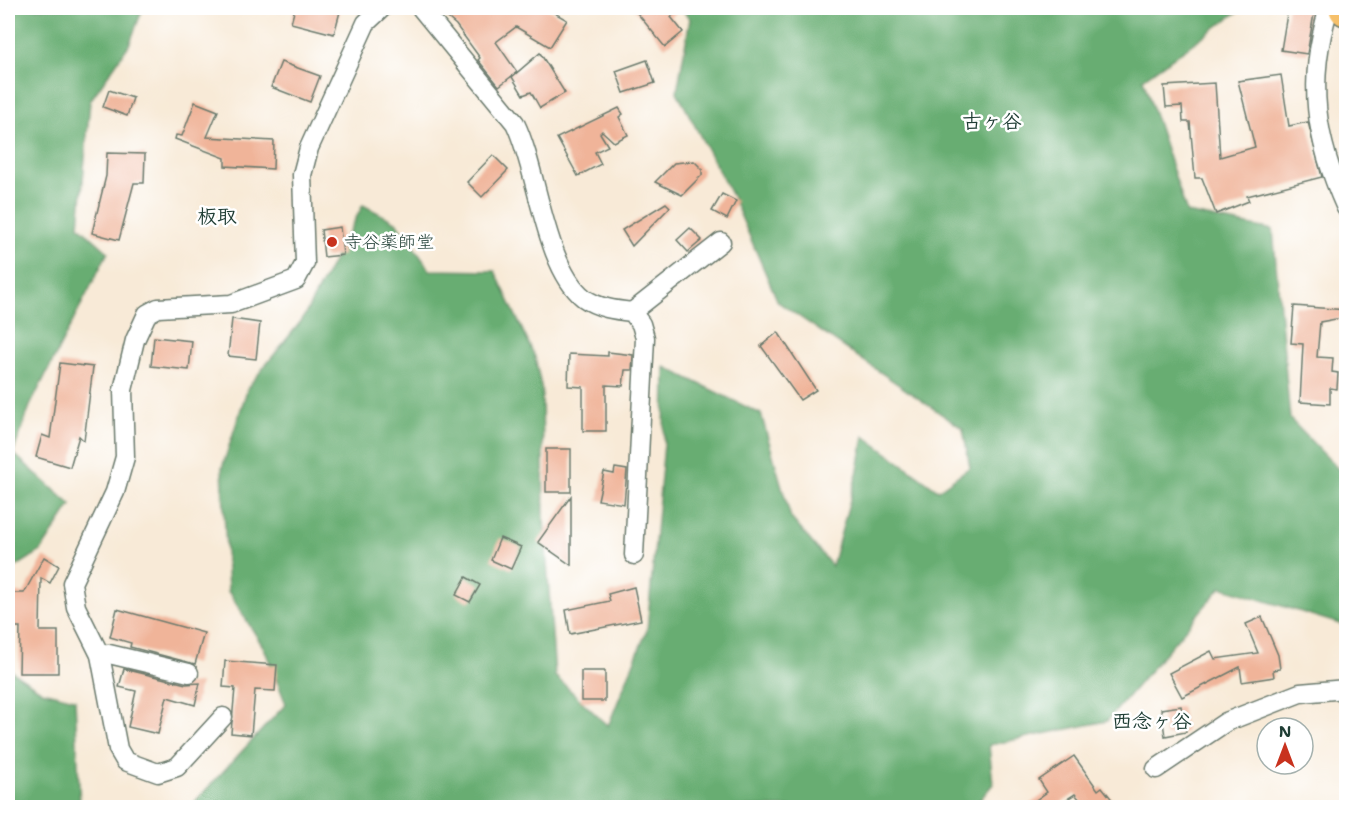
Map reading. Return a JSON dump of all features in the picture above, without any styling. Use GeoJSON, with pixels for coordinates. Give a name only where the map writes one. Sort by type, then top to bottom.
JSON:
{"type":"FeatureCollection","features":[{"type":"Feature","properties":{"kind":"street"},"geometry":{"type":"LineString","coordinates":[[223,717],[177,767],[158,773],[125,761],[118,749],[99,655],[76,607],[72,583],[115,492],[125,457],[123,390],[135,340],[147,314],[158,308],[231,304],[296,280],[305,263],[302,175],[309,148],[366,23],[382,8]]}},
{"type":"Feature","properties":{"kind":"street"},"geometry":{"type":"LineString","coordinates":[[421,8],[516,123],[526,145],[551,245],[567,275],[583,297],[607,309],[632,312],[721,242]]}},
{"type":"Feature","properties":{"kind":"street"},"geometry":{"type":"LineString","coordinates":[[1329,8],[1319,46],[1316,118],[1328,168],[1347,208]]}},
{"type":"Feature","properties":{"kind":"street"},"geometry":{"type":"LineString","coordinates":[[632,312],[641,324],[645,338],[634,555]]}},
{"type":"Feature","properties":{"kind":"street"},"geometry":{"type":"LineString","coordinates":[[99,655],[109,654],[189,673]]}},
{"type":"Feature","properties":{"kind":"street"},"geometry":{"type":"LineString","coordinates":[[1156,769],[1226,722],[1300,693],[1347,689]]}},
{"type":"Feature","properties":{"kind":"green space"},"geometry":{"type":"Polygon","coordinates":[[[8,8],[143,8],[129,45],[90,101],[79,226],[108,252],[30,406],[13,453],[71,505],[41,551],[8,572],[8,8]]]}},
{"type":"Feature","properties":{"kind":"green space"},"geometry":{"type":"Polygon","coordinates":[[[681,8],[932,8],[933,15],[978,8],[1243,8],[1143,79],[1187,213],[1273,230],[1290,419],[1346,477],[1346,626],[1221,587],[1107,721],[989,745],[993,784],[974,807],[189,808],[286,704],[264,648],[228,591],[222,468],[248,387],[302,320],[363,205],[396,222],[430,270],[495,271],[535,357],[542,391],[544,520],[555,676],[608,726],[647,630],[664,444],[665,367],[761,414],[791,518],[832,566],[858,470],[864,436],[938,490],[970,467],[963,429],[778,302],[733,198],[677,92],[690,19],[681,8]]]}},
{"type":"Feature","properties":{"kind":"green space"},"geometry":{"type":"Polygon","coordinates":[[[8,642],[11,671],[42,691],[75,699],[80,807],[8,807],[8,642]]]}},
{"type":"Feature","properties":{"kind":"building"},"geometry":{"type":"Polygon","coordinates":[[[295,8],[341,8],[334,34],[291,23],[295,8]]]}},
{"type":"Feature","properties":{"kind":"building"},"geometry":{"type":"Polygon","coordinates":[[[436,8],[546,8],[567,20],[550,47],[516,27],[496,42],[517,72],[499,86],[478,60],[480,58],[456,25],[436,8]]]}},
{"type":"Feature","properties":{"kind":"building"},"geometry":{"type":"Polygon","coordinates":[[[633,8],[681,8],[671,17],[683,32],[665,47],[633,8]]]}},
{"type":"Feature","properties":{"kind":"building"},"geometry":{"type":"Polygon","coordinates":[[[1288,8],[1315,8],[1307,54],[1281,50],[1288,8]]]}},
{"type":"Feature","properties":{"kind":"building"},"geometry":{"type":"Polygon","coordinates":[[[540,53],[565,93],[540,108],[531,92],[523,95],[512,77],[540,53]]]}},
{"type":"Feature","properties":{"kind":"building"},"geometry":{"type":"Polygon","coordinates":[[[647,60],[655,83],[624,93],[616,71],[647,60]]]}},
{"type":"Feature","properties":{"kind":"building"},"geometry":{"type":"Polygon","coordinates":[[[281,62],[320,76],[310,102],[271,87],[281,62]]]}},
{"type":"Feature","properties":{"kind":"building"},"geometry":{"type":"Polygon","coordinates":[[[1281,75],[1289,126],[1308,122],[1322,177],[1247,196],[1249,201],[1216,214],[1202,178],[1195,178],[1190,122],[1183,122],[1182,106],[1166,107],[1164,86],[1215,83],[1220,157],[1255,147],[1238,81],[1281,75]]]}},
{"type":"Feature","properties":{"kind":"building"},"geometry":{"type":"Polygon","coordinates":[[[109,90],[133,98],[127,116],[103,107],[109,90]]]}},
{"type":"Feature","properties":{"kind":"building"},"geometry":{"type":"Polygon","coordinates":[[[195,102],[218,111],[207,137],[274,141],[273,169],[225,166],[225,158],[175,139],[176,135],[182,136],[195,102]]]}},
{"type":"Feature","properties":{"kind":"building"},"geometry":{"type":"Polygon","coordinates":[[[619,108],[623,114],[619,117],[628,135],[614,142],[602,131],[600,133],[608,146],[595,152],[601,164],[578,176],[557,138],[619,108]]]}},
{"type":"Feature","properties":{"kind":"building"},"geometry":{"type":"Polygon","coordinates":[[[107,153],[145,154],[144,183],[134,183],[119,240],[92,233],[106,176],[107,153]]]}},
{"type":"Feature","properties":{"kind":"building"},"geometry":{"type":"Polygon","coordinates":[[[493,155],[508,170],[482,197],[467,182],[493,155]]]}},
{"type":"Feature","properties":{"kind":"building"},"geometry":{"type":"Polygon","coordinates":[[[694,161],[702,169],[702,175],[682,195],[655,182],[674,163],[694,161]]]}},
{"type":"Feature","properties":{"kind":"building"},"geometry":{"type":"Polygon","coordinates":[[[722,194],[736,201],[727,219],[712,211],[722,194]]]}},
{"type":"Feature","properties":{"kind":"building"},"geometry":{"type":"Polygon","coordinates":[[[666,203],[670,207],[632,246],[622,230],[666,203]]]}},
{"type":"Feature","properties":{"kind":"building","name":"寺谷薬師堂"},"geometry":{"type":"Polygon","coordinates":[[[340,227],[343,255],[324,257],[321,230],[340,227]]]}},
{"type":"Feature","properties":{"kind":"building"},"geometry":{"type":"Polygon","coordinates":[[[690,228],[702,240],[688,252],[677,240],[690,228]]]}},
{"type":"Feature","properties":{"kind":"building"},"geometry":{"type":"Polygon","coordinates":[[[1294,306],[1347,310],[1347,317],[1320,322],[1317,357],[1333,358],[1332,372],[1338,373],[1337,389],[1330,388],[1330,404],[1300,402],[1303,344],[1291,343],[1294,306]]]}},
{"type":"Feature","properties":{"kind":"building"},"geometry":{"type":"Polygon","coordinates":[[[232,319],[260,323],[256,359],[228,356],[232,319]]]}},
{"type":"Feature","properties":{"kind":"building"},"geometry":{"type":"Polygon","coordinates":[[[778,332],[816,390],[800,400],[761,346],[778,332]]]}},
{"type":"Feature","properties":{"kind":"building"},"geometry":{"type":"Polygon","coordinates":[[[154,337],[192,341],[189,370],[151,366],[154,337]]]}},
{"type":"Feature","properties":{"kind":"building"},"geometry":{"type":"Polygon","coordinates":[[[608,352],[633,355],[632,370],[625,370],[623,386],[606,385],[606,431],[583,431],[583,387],[568,386],[569,354],[608,356],[608,352]]]}},
{"type":"Feature","properties":{"kind":"building"},"geometry":{"type":"Polygon","coordinates":[[[60,363],[93,367],[84,441],[79,436],[70,467],[36,457],[42,435],[50,438],[60,363]]]}},
{"type":"Feature","properties":{"kind":"building"},"geometry":{"type":"Polygon","coordinates":[[[546,449],[571,449],[571,492],[546,492],[546,449]]]}},
{"type":"Feature","properties":{"kind":"building"},"geometry":{"type":"Polygon","coordinates":[[[615,468],[627,470],[624,504],[598,500],[604,472],[614,474],[615,468]]]}},
{"type":"Feature","properties":{"kind":"building"},"geometry":{"type":"Polygon","coordinates":[[[571,496],[571,565],[538,542],[571,496]]]}},
{"type":"Feature","properties":{"kind":"building"},"geometry":{"type":"Polygon","coordinates":[[[500,538],[521,547],[511,569],[491,560],[500,538]]]}},
{"type":"Feature","properties":{"kind":"building"},"geometry":{"type":"Polygon","coordinates":[[[44,557],[59,566],[50,583],[41,578],[40,631],[58,631],[58,673],[19,673],[20,627],[9,627],[9,593],[24,593],[44,557]]]}},
{"type":"Feature","properties":{"kind":"building"},"geometry":{"type":"Polygon","coordinates":[[[466,577],[480,585],[470,602],[456,595],[466,577]]]}},
{"type":"Feature","properties":{"kind":"building"},"geometry":{"type":"Polygon","coordinates":[[[634,587],[641,620],[570,634],[566,610],[610,601],[608,594],[634,587]]]}},
{"type":"Feature","properties":{"kind":"building"},"geometry":{"type":"Polygon","coordinates":[[[117,609],[204,633],[195,664],[130,647],[131,643],[110,637],[117,609]]]}},
{"type":"Feature","properties":{"kind":"building"},"geometry":{"type":"Polygon","coordinates":[[[1262,617],[1278,655],[1280,669],[1273,670],[1274,677],[1242,682],[1240,667],[1182,697],[1169,673],[1211,651],[1215,659],[1258,653],[1246,624],[1262,617]]]}},
{"type":"Feature","properties":{"kind":"building"},"geometry":{"type":"Polygon","coordinates":[[[225,661],[277,665],[275,691],[255,690],[251,735],[231,733],[235,688],[223,687],[225,661]]]}},
{"type":"Feature","properties":{"kind":"building"},"geometry":{"type":"Polygon","coordinates":[[[124,669],[186,684],[200,683],[195,705],[167,697],[158,734],[128,727],[136,691],[119,687],[124,669]]]}},
{"type":"Feature","properties":{"kind":"building"},"geometry":{"type":"Polygon","coordinates":[[[581,671],[605,671],[605,701],[581,701],[581,671]]]}},
{"type":"Feature","properties":{"kind":"building"},"geometry":{"type":"Polygon","coordinates":[[[1181,706],[1186,732],[1165,736],[1161,709],[1181,706]]]}},
{"type":"Feature","properties":{"kind":"building"},"geometry":{"type":"Polygon","coordinates":[[[1074,756],[1098,790],[1102,787],[1118,807],[1086,807],[1075,794],[1055,807],[1026,807],[1047,792],[1039,780],[1074,756]]]}},
{"type":"Feature","properties":{"kind":"place","name":"寺谷薬師堂"},"geometry":{"type":"Point","coordinates":[332,242]}},
{"type":"Feature","properties":{"kind":"district","name":"古ヶ谷"},"geometry":{"type":"Point","coordinates":[992,121]}},
{"type":"Feature","properties":{"kind":"district","name":"板取"},"geometry":{"type":"Point","coordinates":[217,216]}},
{"type":"Feature","properties":{"kind":"district","name":"西念ヶ谷"},"geometry":{"type":"Point","coordinates":[1152,721]}}]}
